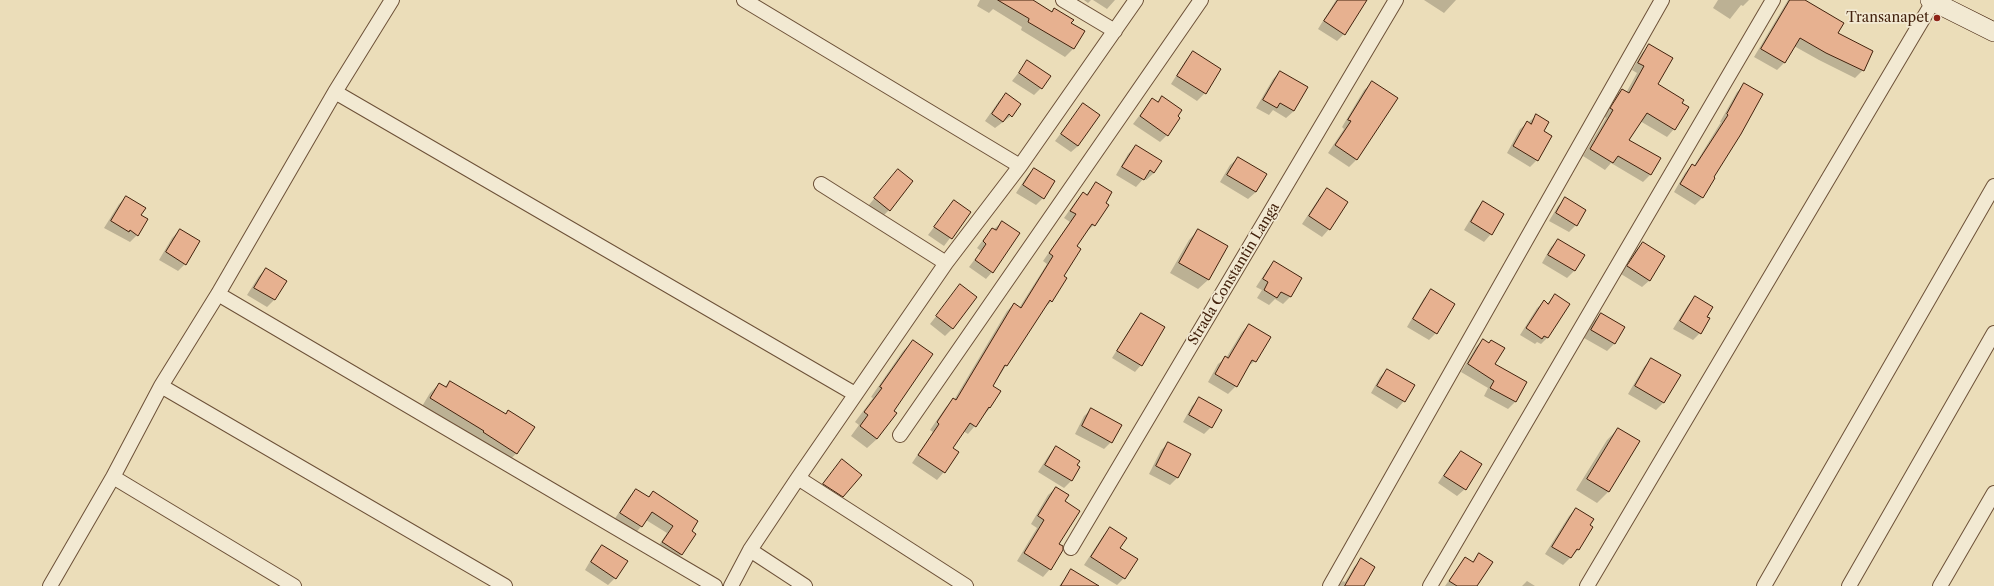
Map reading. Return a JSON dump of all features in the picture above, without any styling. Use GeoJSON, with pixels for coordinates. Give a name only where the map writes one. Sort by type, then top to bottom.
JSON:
{"type":"FeatureCollection","features":[{"type":"Feature","properties":{"kind":"main road"},"geometry":{"type":"LineString","coordinates":[[1931,1],[1994,32]]}},
{"type":"Feature","properties":{"kind":"street"},"geometry":{"type":"LineString","coordinates":[[50,586],[113,477],[161,386],[218,294],[335,92],[392,0]]}},
{"type":"Feature","properties":{"kind":"street"},"geometry":{"type":"LineString","coordinates":[[744,0],[1020,166]]}},
{"type":"Feature","properties":{"kind":"street"},"geometry":{"type":"LineString","coordinates":[[1063,0],[1115,31]]}},
{"type":"Feature","properties":{"kind":"street"},"geometry":{"type":"LineString","coordinates":[[731,586],[750,550],[946,262],[1020,166],[1136,0]]}},
{"type":"Feature","properties":{"kind":"street"},"geometry":{"type":"LineString","coordinates":[[900,434],[1201,0]]}},
{"type":"Feature","properties":{"kind":"street","name":"Strada Constantin Langa"},"geometry":{"type":"LineString","coordinates":[[1071,548],[1396,0]]}},
{"type":"Feature","properties":{"kind":"street"},"geometry":{"type":"LineString","coordinates":[[1330,586],[1662,0]]}},
{"type":"Feature","properties":{"kind":"street"},"geometry":{"type":"LineString","coordinates":[[1430,586],[1773,0]]}},
{"type":"Feature","properties":{"kind":"street"},"geometry":{"type":"LineString","coordinates":[[1587,586],[1931,1]]}},
{"type":"Feature","properties":{"kind":"street"},"geometry":{"type":"LineString","coordinates":[[335,92],[855,394]]}},
{"type":"Feature","properties":{"kind":"street"},"geometry":{"type":"LineString","coordinates":[[820,184],[946,262]]}},
{"type":"Feature","properties":{"kind":"street"},"geometry":{"type":"LineString","coordinates":[[1764,586],[1994,186]]}},
{"type":"Feature","properties":{"kind":"street"},"geometry":{"type":"LineString","coordinates":[[218,294],[715,586]]}},
{"type":"Feature","properties":{"kind":"street"},"geometry":{"type":"LineString","coordinates":[[1849,586],[1994,332]]}},
{"type":"Feature","properties":{"kind":"street"},"geometry":{"type":"LineString","coordinates":[[161,386],[505,586]]}},
{"type":"Feature","properties":{"kind":"street"},"geometry":{"type":"LineString","coordinates":[[113,477],[294,586]]}},
{"type":"Feature","properties":{"kind":"street"},"geometry":{"type":"LineString","coordinates":[[798,478],[966,586]]}},
{"type":"Feature","properties":{"kind":"street"},"geometry":{"type":"LineString","coordinates":[[1940,586],[1994,493]]}},
{"type":"Feature","properties":{"kind":"street"},"geometry":{"type":"LineString","coordinates":[[750,550],[806,586]]}},
{"type":"Feature","properties":{"kind":"building"},"geometry":{"type":"Polygon","coordinates":[[[998,0],[1033,0],[1052,12],[1054,8],[1074,20],[1071,23],[1085,31],[1074,49],[1028,22],[1029,19],[998,0]]]}},
{"type":"Feature","properties":{"kind":"building"},"geometry":{"type":"Polygon","coordinates":[[[1338,0],[1367,0],[1345,35],[1324,21],[1338,0]]]}},
{"type":"Feature","properties":{"kind":"building"},"geometry":{"type":"Polygon","coordinates":[[[1790,0],[1805,0],[1844,23],[1838,33],[1873,51],[1864,71],[1826,53],[1800,38],[1785,63],[1761,49],[1790,0]]]}},
{"type":"Feature","properties":{"kind":"building"},"geometry":{"type":"Polygon","coordinates":[[[1649,44],[1673,58],[1658,84],[1684,100],[1682,103],[1689,107],[1675,130],[1647,113],[1629,140],[1661,158],[1651,175],[1618,156],[1613,163],[1590,149],[1613,110],[1610,108],[1622,89],[1629,93],[1644,66],[1638,63],[1649,44]]]}},
{"type":"Feature","properties":{"kind":"building"},"geometry":{"type":"Polygon","coordinates":[[[1193,51],[1221,69],[1206,94],[1177,76],[1193,51]]]}},
{"type":"Feature","properties":{"kind":"building"},"geometry":{"type":"Polygon","coordinates":[[[1027,60],[1051,76],[1042,89],[1019,73],[1027,60]]]}},
{"type":"Feature","properties":{"kind":"building"},"geometry":{"type":"Polygon","coordinates":[[[1280,71],[1308,87],[1294,111],[1280,103],[1277,108],[1263,100],[1280,71]]]}},
{"type":"Feature","properties":{"kind":"building"},"geometry":{"type":"Polygon","coordinates":[[[1372,81],[1398,98],[1357,160],[1335,145],[1351,121],[1348,120],[1372,81]]]}},
{"type":"Feature","properties":{"kind":"building"},"geometry":{"type":"Polygon","coordinates":[[[1744,83],[1763,94],[1703,198],[1680,184],[1692,164],[1695,166],[1728,115],[1727,114],[1744,83]]]}},
{"type":"Feature","properties":{"kind":"building"},"geometry":{"type":"Polygon","coordinates":[[[1006,93],[1021,104],[1012,117],[1009,114],[1003,122],[992,114],[1006,93]]]}},
{"type":"Feature","properties":{"kind":"building"},"geometry":{"type":"Polygon","coordinates":[[[1162,96],[1182,110],[1178,116],[1180,118],[1168,136],[1140,116],[1152,98],[1158,102],[1162,96]]]}},
{"type":"Feature","properties":{"kind":"building"},"geometry":{"type":"Polygon","coordinates":[[[1083,103],[1100,115],[1078,146],[1061,134],[1083,103]]]}},
{"type":"Feature","properties":{"kind":"building"},"geometry":{"type":"Polygon","coordinates":[[[1536,114],[1549,122],[1544,131],[1552,136],[1538,161],[1513,146],[1527,121],[1531,124],[1536,114]]]}},
{"type":"Feature","properties":{"kind":"building"},"geometry":{"type":"Polygon","coordinates":[[[1136,145],[1162,161],[1154,173],[1150,170],[1144,180],[1122,167],[1136,145]]]}},
{"type":"Feature","properties":{"kind":"building"},"geometry":{"type":"Polygon","coordinates":[[[1238,157],[1267,174],[1256,192],[1227,175],[1238,157]]]}},
{"type":"Feature","properties":{"kind":"building"},"geometry":{"type":"Polygon","coordinates":[[[1034,168],[1055,181],[1044,199],[1023,185],[1034,168]]]}},
{"type":"Feature","properties":{"kind":"building"},"geometry":{"type":"Polygon","coordinates":[[[898,169],[913,181],[890,211],[874,198],[898,169]]]}},
{"type":"Feature","properties":{"kind":"building"},"geometry":{"type":"Polygon","coordinates":[[[1096,182],[1112,192],[1106,203],[1109,205],[1095,226],[1092,224],[1077,246],[1081,249],[1064,276],[1067,278],[1052,302],[1050,300],[1007,366],[1005,365],[993,386],[1001,391],[976,427],[970,423],[953,448],[959,452],[945,473],[918,455],[939,424],[937,422],[953,398],[956,400],[1014,303],[1021,308],[1053,256],[1049,253],[1076,214],[1070,211],[1083,192],[1087,195],[1096,182]]]}},
{"type":"Feature","properties":{"kind":"building"},"geometry":{"type":"Polygon","coordinates":[[[1327,188],[1348,202],[1330,230],[1309,216],[1327,188]]]}},
{"type":"Feature","properties":{"kind":"building"},"geometry":{"type":"Polygon","coordinates":[[[126,196],[146,208],[141,215],[148,219],[138,236],[130,230],[129,232],[111,221],[126,196]]]}},
{"type":"Feature","properties":{"kind":"building"},"geometry":{"type":"Polygon","coordinates":[[[1565,197],[1586,210],[1577,226],[1556,213],[1565,197]]]}},
{"type":"Feature","properties":{"kind":"building"},"geometry":{"type":"Polygon","coordinates":[[[954,200],[971,212],[952,239],[934,227],[954,200]]]}},
{"type":"Feature","properties":{"kind":"building"},"geometry":{"type":"Polygon","coordinates":[[[1483,201],[1504,214],[1492,235],[1471,222],[1483,201]]]}},
{"type":"Feature","properties":{"kind":"building"},"geometry":{"type":"Polygon","coordinates":[[[1002,221],[1020,233],[993,273],[975,260],[986,244],[983,241],[992,228],[996,230],[1002,221]]]}},
{"type":"Feature","properties":{"kind":"building"},"geometry":{"type":"Polygon","coordinates":[[[180,229],[200,241],[186,265],[166,252],[180,229]]]}},
{"type":"Feature","properties":{"kind":"building"},"geometry":{"type":"Polygon","coordinates":[[[1198,229],[1228,246],[1209,280],[1179,263],[1198,229]]]}},
{"type":"Feature","properties":{"kind":"building"},"geometry":{"type":"Polygon","coordinates":[[[1558,239],[1585,255],[1575,271],[1548,255],[1558,239]]]}},
{"type":"Feature","properties":{"kind":"building"},"geometry":{"type":"Polygon","coordinates":[[[1643,242],[1665,256],[1650,281],[1627,266],[1643,242]]]}},
{"type":"Feature","properties":{"kind":"building"},"geometry":{"type":"Polygon","coordinates":[[[1274,261],[1302,278],[1291,297],[1281,292],[1277,298],[1264,290],[1268,282],[1263,279],[1274,261]]]}},
{"type":"Feature","properties":{"kind":"building"},"geometry":{"type":"Polygon","coordinates":[[[266,268],[287,281],[275,300],[254,288],[266,268]]]}},
{"type":"Feature","properties":{"kind":"building"},"geometry":{"type":"Polygon","coordinates":[[[960,284],[977,297],[953,329],[936,316],[960,284]]]}},
{"type":"Feature","properties":{"kind":"building"},"geometry":{"type":"Polygon","coordinates":[[[1431,289],[1455,304],[1437,334],[1413,319],[1431,289]]]}},
{"type":"Feature","properties":{"kind":"building"},"geometry":{"type":"Polygon","coordinates":[[[1555,294],[1570,304],[1548,338],[1544,336],[1542,339],[1526,328],[1544,300],[1548,304],[1555,294]]]}},
{"type":"Feature","properties":{"kind":"building"},"geometry":{"type":"Polygon","coordinates":[[[1695,296],[1713,307],[1707,317],[1710,318],[1701,334],[1680,321],[1695,296]]]}},
{"type":"Feature","properties":{"kind":"building"},"geometry":{"type":"Polygon","coordinates":[[[1141,313],[1165,327],[1142,366],[1117,351],[1141,313]]]}},
{"type":"Feature","properties":{"kind":"building"},"geometry":{"type":"Polygon","coordinates":[[[1601,313],[1625,327],[1615,344],[1591,330],[1601,313]]]}},
{"type":"Feature","properties":{"kind":"building"},"geometry":{"type":"Polygon","coordinates":[[[1249,324],[1271,337],[1256,362],[1252,360],[1237,387],[1215,374],[1225,356],[1228,358],[1249,324]]]}},
{"type":"Feature","properties":{"kind":"building"},"geometry":{"type":"Polygon","coordinates":[[[1483,339],[1489,343],[1491,340],[1505,348],[1495,364],[1527,382],[1516,402],[1490,388],[1494,381],[1468,364],[1483,339]]]}},
{"type":"Feature","properties":{"kind":"building"},"geometry":{"type":"Polygon","coordinates":[[[913,340],[933,354],[894,411],[897,413],[877,439],[860,426],[868,415],[864,412],[882,388],[880,387],[913,340]]]}},
{"type":"Feature","properties":{"kind":"building"},"geometry":{"type":"Polygon","coordinates":[[[1651,358],[1681,375],[1664,403],[1635,386],[1651,358]]]}},
{"type":"Feature","properties":{"kind":"building"},"geometry":{"type":"Polygon","coordinates":[[[1387,369],[1415,385],[1405,402],[1377,386],[1387,369]]]}},
{"type":"Feature","properties":{"kind":"building"},"geometry":{"type":"Polygon","coordinates":[[[450,381],[506,414],[508,410],[535,427],[517,454],[483,432],[484,431],[430,398],[439,383],[446,387],[450,381]]]}},
{"type":"Feature","properties":{"kind":"building"},"geometry":{"type":"Polygon","coordinates":[[[1199,397],[1222,410],[1212,428],[1189,415],[1199,397]]]}},
{"type":"Feature","properties":{"kind":"building"},"geometry":{"type":"Polygon","coordinates":[[[1091,408],[1122,425],[1112,443],[1082,426],[1091,408]]]}},
{"type":"Feature","properties":{"kind":"building"},"geometry":{"type":"Polygon","coordinates":[[[1618,428],[1640,441],[1609,492],[1587,479],[1618,428]]]}},
{"type":"Feature","properties":{"kind":"building"},"geometry":{"type":"Polygon","coordinates":[[[1168,442],[1191,454],[1178,478],[1156,466],[1168,442]]]}},
{"type":"Feature","properties":{"kind":"building"},"geometry":{"type":"Polygon","coordinates":[[[1056,446],[1080,461],[1077,465],[1080,467],[1072,481],[1045,465],[1056,446]]]}},
{"type":"Feature","properties":{"kind":"building"},"geometry":{"type":"Polygon","coordinates":[[[1461,451],[1482,464],[1466,490],[1444,476],[1461,451]]]}},
{"type":"Feature","properties":{"kind":"building"},"geometry":{"type":"Polygon","coordinates":[[[842,459],[862,475],[843,497],[823,484],[842,459]]]}},
{"type":"Feature","properties":{"kind":"building"},"geometry":{"type":"Polygon","coordinates":[[[1056,487],[1069,495],[1065,501],[1080,511],[1059,544],[1063,546],[1063,550],[1051,570],[1024,553],[1044,520],[1038,516],[1056,487]]]}},
{"type":"Feature","properties":{"kind":"building"},"geometry":{"type":"Polygon","coordinates":[[[636,489],[649,497],[653,491],[698,521],[692,531],[696,534],[682,555],[662,542],[673,526],[652,512],[642,527],[620,513],[636,489]]]}},
{"type":"Feature","properties":{"kind":"building"},"geometry":{"type":"Polygon","coordinates":[[[1576,508],[1594,519],[1590,525],[1593,527],[1579,550],[1577,549],[1571,558],[1552,547],[1576,508]]]}},
{"type":"Feature","properties":{"kind":"building"},"geometry":{"type":"Polygon","coordinates":[[[1110,527],[1127,538],[1120,548],[1138,559],[1125,579],[1091,557],[1110,527]]]}},
{"type":"Feature","properties":{"kind":"building"},"geometry":{"type":"Polygon","coordinates":[[[602,545],[628,561],[616,579],[591,562],[602,545]]]}},
{"type":"Feature","properties":{"kind":"building"},"geometry":{"type":"Polygon","coordinates":[[[1479,553],[1493,562],[1477,586],[1457,586],[1449,581],[1465,557],[1473,562],[1479,553]]]}},
{"type":"Feature","properties":{"kind":"building"},"geometry":{"type":"Polygon","coordinates":[[[1361,558],[1375,567],[1364,586],[1345,586],[1361,558]]]}},
{"type":"Feature","properties":{"kind":"building"},"geometry":{"type":"Polygon","coordinates":[[[1071,569],[1099,586],[1061,586],[1071,569]]]}},
{"type":"Feature","properties":{"kind":"place","name":"Transanapet"},"geometry":{"type":"Point","coordinates":[1937,18]}}]}
